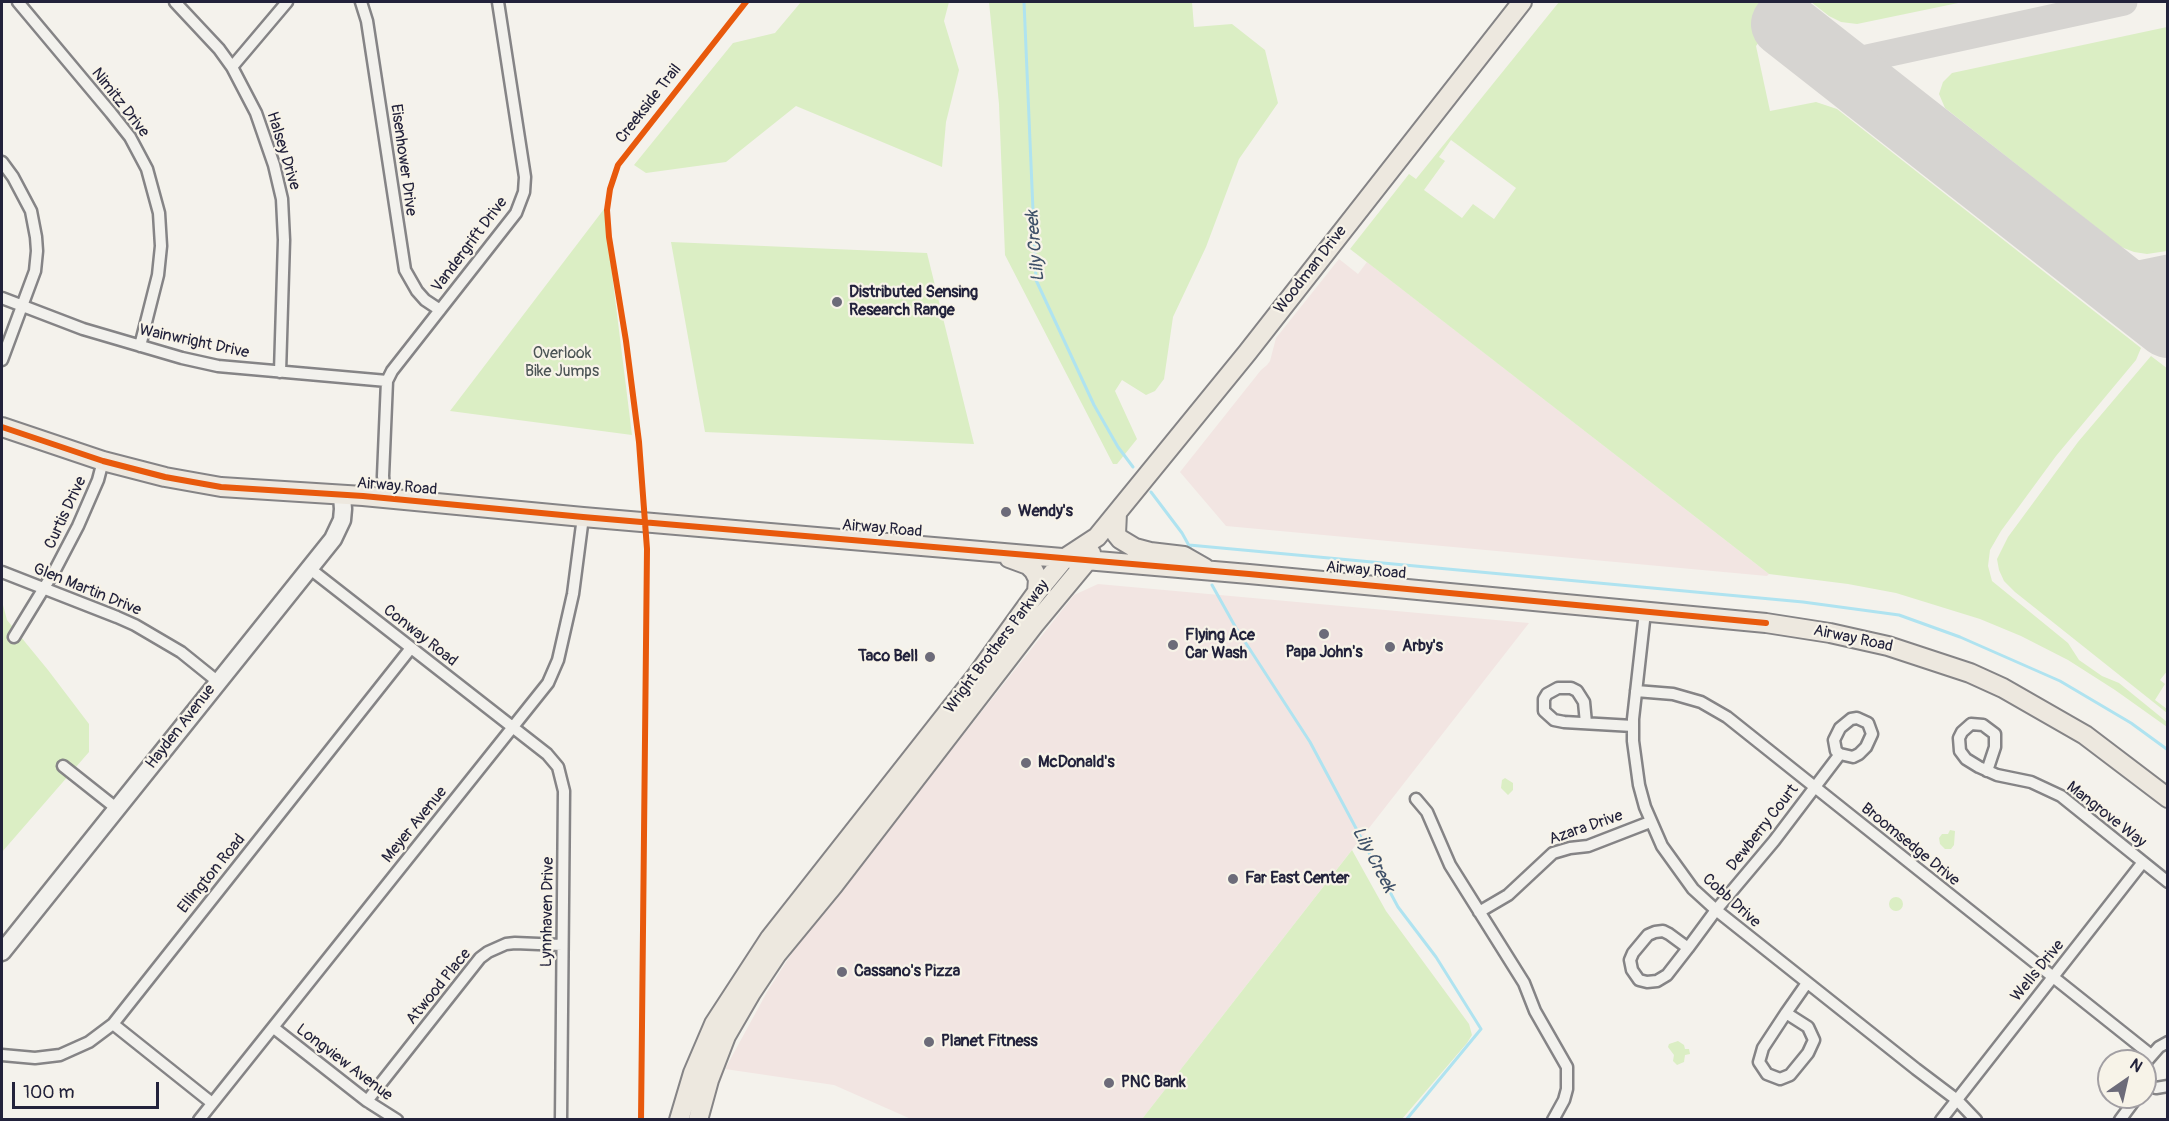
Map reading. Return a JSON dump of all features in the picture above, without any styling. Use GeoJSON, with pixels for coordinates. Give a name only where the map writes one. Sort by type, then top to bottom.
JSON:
{"type":"FeatureCollection","features":[{"type":"Feature","properties":{"kind":"main road","name":"Woodman Drive"},"geometry":{"type":"LineString","coordinates":[[1097,537],[1247,353],[1522,2]]}},
{"type":"Feature","properties":{"kind":"main road","name":"Airway Road"},"geometry":{"type":"LineString","coordinates":[[2,427],[103,461],[165,477],[221,487],[385,499],[1209,571],[1766,623],[1830,633],[1888,646],[1970,673],[2043,709],[2085,735],[2168,798]]}},
{"type":"Feature","properties":{"kind":"main road"},"geometry":{"type":"LineString","coordinates":[[1117,513],[1116,534],[1120,539],[1135,548],[1150,552],[1184,556],[1209,571]]}},
{"type":"Feature","properties":{"kind":"main road","name":"Wright Brothers Parkway"},"geometry":{"type":"LineString","coordinates":[[679,1119],[693,1073],[710,1032],[747,970],[989,659],[1037,592],[1097,537]]}},
{"type":"Feature","properties":{"kind":"main road"},"geometry":{"type":"LineString","coordinates":[[996,552],[1028,565],[1038,579],[1037,592]]}},
{"type":"Feature","properties":{"kind":"main road","name":"Wright Brothers Parkway"},"geometry":{"type":"LineString","coordinates":[[698,1119],[709,1080],[726,1036],[777,954],[833,886],[1005,663],[1075,559]]}},
{"type":"Feature","properties":{"kind":"street","name":"Nimitz Drive"},"geometry":{"type":"LineString","coordinates":[[18,2],[130,137],[147,168],[159,213],[161,246],[158,275],[140,346]]}},
{"type":"Feature","properties":{"kind":"street","name":"Halsey Drive"},"geometry":{"type":"LineString","coordinates":[[175,2],[219,49],[232,67],[247,93],[267,139],[282,199],[284,240],[280,372]]}},
{"type":"Feature","properties":{"kind":"street"},"geometry":{"type":"LineString","coordinates":[[232,67],[287,2]]}},
{"type":"Feature","properties":{"kind":"street","name":"Eisenhower Drive"},"geometry":{"type":"LineString","coordinates":[[361,2],[367,21],[402,258],[410,280],[417,291],[425,300],[440,310]]}},
{"type":"Feature","properties":{"kind":"street","name":"Vandergrift Drive"},"geometry":{"type":"LineString","coordinates":[[387,381],[397,362],[516,213],[524,192],[525,177],[498,2]]}},
{"type":"Feature","properties":{"kind":"street"},"geometry":{"type":"LineString","coordinates":[[2,162],[31,211],[36,237],[34,271],[23,307],[2,360]]}},
{"type":"Feature","properties":{"kind":"street","name":"Wainwright Drive"},"geometry":{"type":"LineString","coordinates":[[2,298],[83,329],[218,366],[387,381]]}},
{"type":"Feature","properties":{"kind":"street"},"geometry":{"type":"LineString","coordinates":[[385,499],[383,476],[387,381]]}},
{"type":"Feature","properties":{"kind":"street","name":"Curtis Drive"},"geometry":{"type":"LineString","coordinates":[[14,637],[44,589],[82,518],[98,480],[103,461]]}},
{"type":"Feature","properties":{"kind":"street","name":"Hayden Avenue"},"geometry":{"type":"LineString","coordinates":[[2,952],[338,530],[344,509],[342,496]]}},
{"type":"Feature","properties":{"kind":"street","name":"Meyer Avenue"},"geometry":{"type":"LineString","coordinates":[[199,1119],[274,1028],[548,682],[558,660],[573,594],[583,517]]}},
{"type":"Feature","properties":{"kind":"street","name":"Conway Road"},"geometry":{"type":"LineString","coordinates":[[309,568],[512,727]]}},
{"type":"Feature","properties":{"kind":"street","name":"Glen Martin Drive"},"geometry":{"type":"LineString","coordinates":[[2,572],[135,625],[181,652],[217,681]]}},
{"type":"Feature","properties":{"kind":"street","name":"Cobb Drive"},"geometry":{"type":"LineString","coordinates":[[1645,612],[1633,726],[1635,763],[1650,822],[1662,846],[1693,889],[1716,910],[1957,1100],[1976,1119]]}},
{"type":"Feature","properties":{"kind":"street","name":"Ellington Road"},"geometry":{"type":"LineString","coordinates":[[2,1055],[35,1059],[60,1055],[89,1042],[113,1024],[411,648]]}},
{"type":"Feature","properties":{"kind":"street","name":"Broomsedge Drive"},"geometry":{"type":"LineString","coordinates":[[1636,691],[1672,694],[1701,702],[1727,717],[2053,977],[2136,1049]]}},
{"type":"Feature","properties":{"kind":"street"},"geometry":{"type":"LineString","coordinates":[[1586,723],[1633,726]]}},
{"type":"Feature","properties":{"kind":"street","name":"Mangrove Way"},"geometry":{"type":"LineString","coordinates":[[1987,771],[1995,747],[1995,734],[1983,725],[1971,724],[1959,738],[1960,751],[1966,759],[1987,771],[1996,775],[2031,782],[2061,796],[2168,882]]}},
{"type":"Feature","properties":{"kind":"street","name":"Lynnhaven Drive"},"geometry":{"type":"LineString","coordinates":[[512,727],[554,760],[562,775],[564,791],[561,1119]]}},
{"type":"Feature","properties":{"kind":"street","name":"Dewberry Court"},"geometry":{"type":"LineString","coordinates":[[1688,948],[1663,931],[1654,932],[1648,935],[1633,953],[1630,960],[1632,970],[1639,980],[1647,982],[1658,981],[1667,975],[1840,754]]}},
{"type":"Feature","properties":{"kind":"street"},"geometry":{"type":"LineString","coordinates":[[63,765],[116,808]]}},
{"type":"Feature","properties":{"kind":"street"},"geometry":{"type":"LineString","coordinates":[[1416,799],[1426,812],[1450,865],[1524,983],[1535,1011],[1567,1067],[1568,1077],[1564,1100],[1553,1119]]}},
{"type":"Feature","properties":{"kind":"street","name":"Azara Drive"},"geometry":{"type":"LineString","coordinates":[[1479,912],[1508,895],[1553,853],[1588,846],[1650,822]]}},
{"type":"Feature","properties":{"kind":"street","name":"Wells Drive"},"geometry":{"type":"LineString","coordinates":[[1941,1119],[2143,862]]}},
{"type":"Feature","properties":{"kind":"street","name":"Atwood Place"},"geometry":{"type":"LineString","coordinates":[[367,1101],[480,958],[496,947],[515,943],[562,945]]}},
{"type":"Feature","properties":{"kind":"street"},"geometry":{"type":"LineString","coordinates":[[1786,1013],[1808,1027],[1814,1040],[1808,1053],[1790,1075],[1780,1079],[1767,1074],[1759,1062],[1763,1048],[1786,1013],[1807,983]]}},
{"type":"Feature","properties":{"kind":"street"},"geometry":{"type":"LineString","coordinates":[[113,1024],[212,1103]]}},
{"type":"Feature","properties":{"kind":"street","name":"Longview Avenue"},"geometry":{"type":"LineString","coordinates":[[274,1028],[367,1101],[397,1119]]}},
{"type":"Feature","properties":{"kind":"shaded area"},"geometry":{"type":"Polygon","coordinates":[[[1339,259],[1358,274],[1367,262],[1769,574],[1767,576],[1226,526],[1180,472],[1270,361],[1276,338],[1339,259]]]}},
{"type":"Feature","properties":{"kind":"shaded area"},"geometry":{"type":"Polygon","coordinates":[[[1098,584],[1529,623],[1142,1119],[911,1119],[834,1085],[725,1069],[767,992],[797,945],[1074,595],[1098,584]]]}},
{"type":"Feature","properties":{"kind":"green space"},"geometry":{"type":"Polygon","coordinates":[[[801,2],[949,2],[944,21],[959,70],[946,122],[942,167],[796,106],[726,162],[646,173],[634,165],[733,43],[775,33],[801,2]]]}},
{"type":"Feature","properties":{"kind":"green space"},"geometry":{"type":"Polygon","coordinates":[[[989,2],[1192,2],[1194,27],[1232,24],[1265,50],[1278,103],[1239,159],[1206,247],[1173,317],[1164,379],[1155,391],[1146,395],[1122,380],[1115,391],[1137,439],[1117,464],[1113,464],[1005,255],[999,104],[989,2]]]}},
{"type":"Feature","properties":{"kind":"green space"},"geometry":{"type":"Polygon","coordinates":[[[1559,2],[1790,2],[1756,46],[1770,111],[1816,102],[1837,109],[2141,348],[2136,360],[2056,456],[2001,531],[1990,550],[1988,566],[1992,581],[2068,643],[2079,660],[2102,676],[2119,683],[2167,722],[2167,727],[2068,660],[2021,636],[1980,619],[1896,593],[1769,574],[1350,249],[1409,174],[1416,179],[1559,2]],[[1451,140],[1439,157],[1445,161],[1424,190],[1462,218],[1473,204],[1494,219],[1516,188],[1451,140]]]}},
{"type":"Feature","properties":{"kind":"green space"},"geometry":{"type":"Polygon","coordinates":[[[1811,2],[1963,2],[1857,24],[1841,22],[1811,2]]]}},
{"type":"Feature","properties":{"kind":"green space"},"geometry":{"type":"Polygon","coordinates":[[[2167,27],[2167,251],[2147,254],[2121,247],[1945,108],[1939,94],[1943,82],[1952,73],[2167,27]]]}},
{"type":"Feature","properties":{"kind":"green space","name":"Overlook Bike Jumps"},"geometry":{"type":"Polygon","coordinates":[[[604,209],[632,435],[450,411],[604,209]]]}},
{"type":"Feature","properties":{"kind":"green space"},"geometry":{"type":"Polygon","coordinates":[[[671,242],[927,253],[974,444],[705,432],[671,242]]]}},
{"type":"Feature","properties":{"kind":"green space"},"geometry":{"type":"Polygon","coordinates":[[[2151,356],[2168,369],[2168,670],[2160,680],[2165,684],[2155,700],[2167,709],[2167,713],[2015,592],[2004,581],[1997,559],[2008,537],[2078,442],[2151,356]]]}},
{"type":"Feature","properties":{"kind":"green space"},"geometry":{"type":"Polygon","coordinates":[[[2,601],[7,620],[89,724],[89,752],[2,852],[2,601]]]}},
{"type":"Feature","properties":{"kind":"green space"},"geometry":{"type":"Polygon","coordinates":[[[1505,778],[1513,783],[1513,790],[1508,795],[1501,788],[1502,780],[1505,778]]]}},
{"type":"Feature","properties":{"kind":"green space"},"geometry":{"type":"Polygon","coordinates":[[[1950,830],[1955,831],[1954,845],[1951,849],[1945,849],[1940,844],[1939,838],[1942,834],[1948,834],[1950,830]]]}},
{"type":"Feature","properties":{"kind":"green space"},"geometry":{"type":"Polygon","coordinates":[[[1352,850],[1386,911],[1469,1024],[1472,1035],[1467,1043],[1402,1119],[1142,1119],[1352,850]]]}},
{"type":"Feature","properties":{"kind":"green space"},"geometry":{"type":"Polygon","coordinates":[[[1896,897],[1901,899],[1903,904],[1901,909],[1896,911],[1891,909],[1889,904],[1891,899],[1896,897]]]}},
{"type":"Feature","properties":{"kind":"green space"},"geometry":{"type":"Polygon","coordinates":[[[1678,1041],[1684,1045],[1685,1049],[1689,1049],[1690,1054],[1685,1055],[1684,1062],[1677,1065],[1668,1047],[1669,1044],[1678,1041]]]}},
{"type":"Feature","properties":{"kind":"waterway","name":"Lily Creek"},"geometry":{"type":"LineString","coordinates":[[1024,2],[1036,280],[1094,405],[1118,447],[1133,467]]}},
{"type":"Feature","properties":{"kind":"waterway","name":"Lily Creek"},"geometry":{"type":"LineString","coordinates":[[1151,492],[1182,533],[1192,551]]}},
{"type":"Feature","properties":{"kind":"waterway"},"geometry":{"type":"LineString","coordinates":[[1189,545],[1803,602],[1899,615],[1960,637],[2060,681],[2131,723],[2168,750]]}},
{"type":"Feature","properties":{"kind":"waterway","name":"Lily Creek"},"geometry":{"type":"LineString","coordinates":[[1212,585],[1236,628],[1310,742],[1398,907],[1436,957],[1481,1029],[1406,1120]]}},
{"type":"Feature","properties":{"kind":"taxiway"},"geometry":{"type":"LineString","coordinates":[[1835,65],[2124,2]]}},
{"type":"Feature","properties":{"kind":"taxiway"},"geometry":{"type":"LineString","coordinates":[[2110,280],[2168,268]]}},
{"type":"Feature","properties":{"kind":"runway"},"geometry":{"type":"LineString","coordinates":[[1784,24],[2168,325]]}},
{"type":"Feature","properties":{"kind":"cycle path","name":"Creekside Trail"},"geometry":{"type":"LineString","coordinates":[[641,1120],[647,549],[639,442],[607,210],[610,189],[618,165],[746,2]]}},
{"type":"Feature","properties":{"kind":"cycle path"},"geometry":{"type":"LineString","coordinates":[[2,427],[103,461],[165,477],[221,487],[363,496],[1249,574],[1766,623]]}},
{"type":"Feature","properties":{"kind":"place","name":"Distributed Sensing Research Range"},"geometry":{"type":"Point","coordinates":[837,302]}},
{"type":"Feature","properties":{"kind":"place","name":"Wendy's"},"geometry":{"type":"Point","coordinates":[1006,512]}},
{"type":"Feature","properties":{"kind":"place","name":"Papa John's"},"geometry":{"type":"Point","coordinates":[1324,634]}},
{"type":"Feature","properties":{"kind":"place","name":"Flying Ace Car Wash"},"geometry":{"type":"Point","coordinates":[1173,645]}},
{"type":"Feature","properties":{"kind":"place","name":"Arby's"},"geometry":{"type":"Point","coordinates":[1390,647]}},
{"type":"Feature","properties":{"kind":"place","name":"Taco Bell"},"geometry":{"type":"Point","coordinates":[930,657]}},
{"type":"Feature","properties":{"kind":"place","name":"McDonald's"},"geometry":{"type":"Point","coordinates":[1026,763]}},
{"type":"Feature","properties":{"kind":"place","name":"Far East Center"},"geometry":{"type":"Point","coordinates":[1233,879]}},
{"type":"Feature","properties":{"kind":"place","name":"Cassano's Pizza"},"geometry":{"type":"Point","coordinates":[842,972]}},
{"type":"Feature","properties":{"kind":"place","name":"Planet Fitness"},"geometry":{"type":"Point","coordinates":[929,1042]}},
{"type":"Feature","properties":{"kind":"place","name":"PNC Bank"},"geometry":{"type":"Point","coordinates":[1109,1083]}}]}
